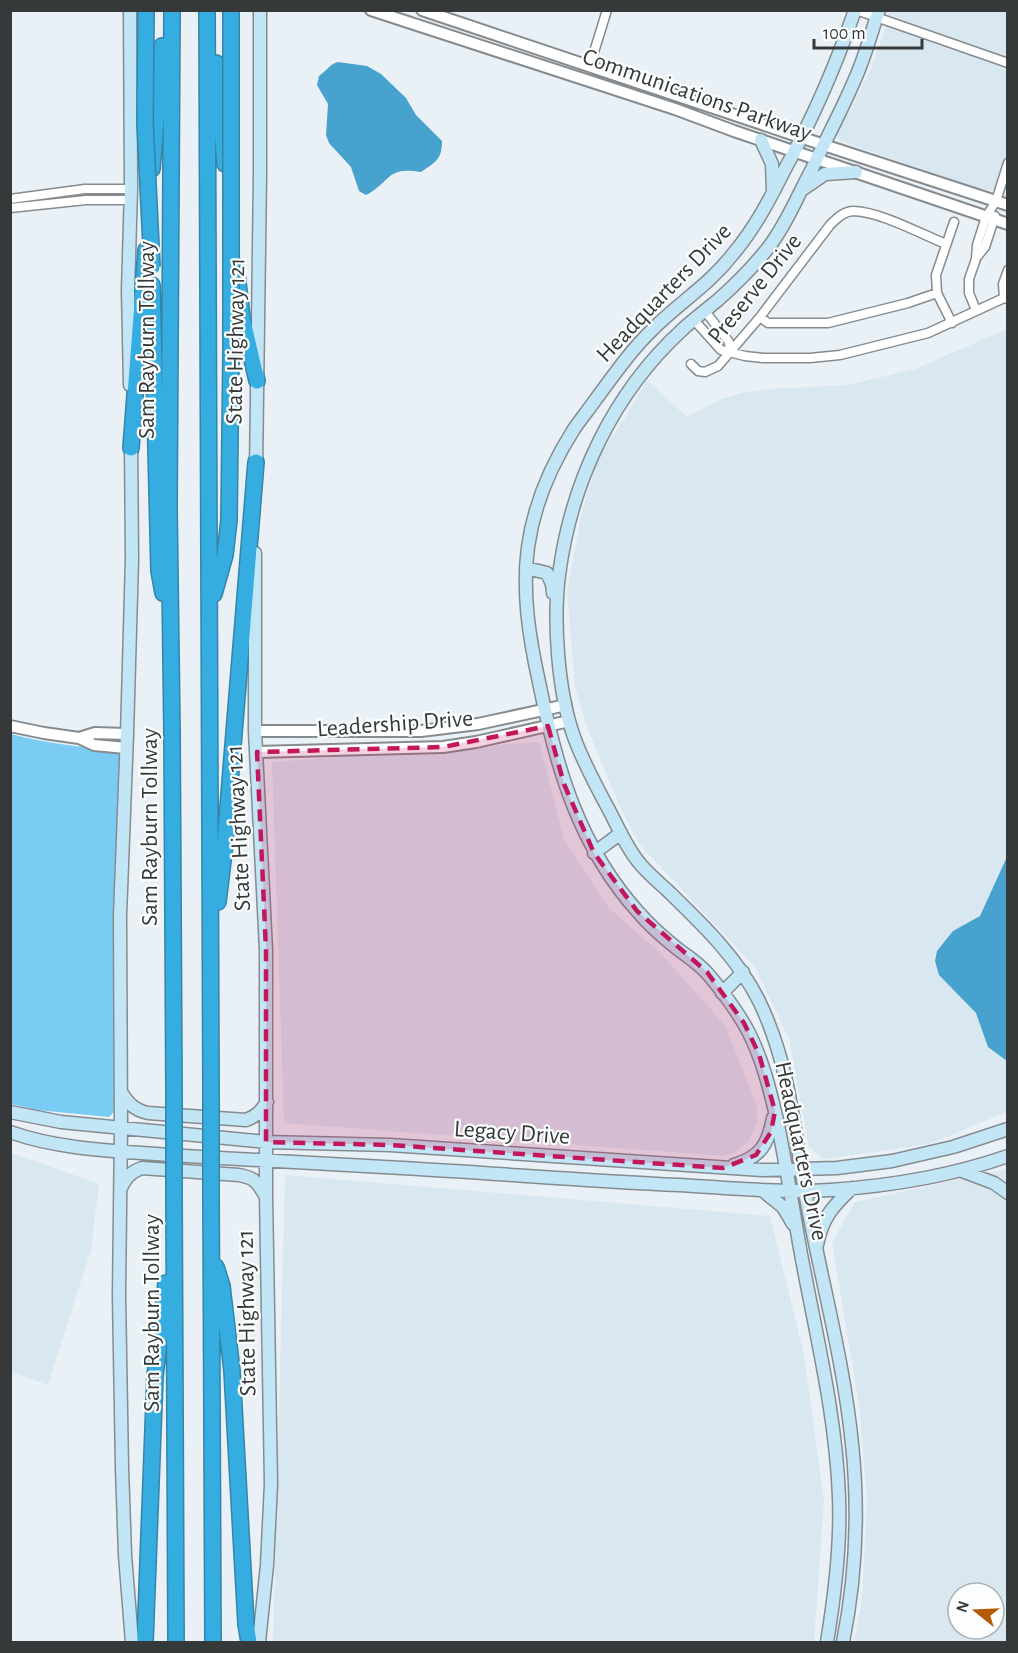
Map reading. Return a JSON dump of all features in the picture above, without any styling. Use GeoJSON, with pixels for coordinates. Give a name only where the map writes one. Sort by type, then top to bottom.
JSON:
{"type":"FeatureCollection","features":[{"type":"Feature","properties":{"kind":"highway"},"geometry":{"type":"LineString","coordinates":[[146,10],[146,122],[159,570],[171,635]]}},
{"type":"Feature","properties":{"kind":"highway"},"geometry":{"type":"LineString","coordinates":[[131,448],[165,10]]}},
{"type":"Feature","properties":{"kind":"highway","name":"Sam Rayburn Tollway"},"geometry":{"type":"LineString","coordinates":[[172,10],[169,507],[176,1642]]}},
{"type":"Feature","properties":{"kind":"highway"},"geometry":{"type":"LineString","coordinates":[[209,10],[242,316],[257,381]]}},
{"type":"Feature","properties":{"kind":"highway"},"geometry":{"type":"LineString","coordinates":[[209,10],[213,1642]]}},
{"type":"Feature","properties":{"kind":"highway"},"geometry":{"type":"LineString","coordinates":[[209,614],[225,555],[229,520],[231,10]]}},
{"type":"Feature","properties":{"kind":"highway"},"geometry":{"type":"LineString","coordinates":[[211,961],[225,844],[256,462]]}},
{"type":"Feature","properties":{"kind":"highway"},"geometry":{"type":"LineString","coordinates":[[144,1642],[155,1376],[160,1324],[174,1233]]}},
{"type":"Feature","properties":{"kind":"highway"},"geometry":{"type":"LineString","coordinates":[[211,1251],[222,1286],[232,1371],[249,1642]]}},
{"type":"Feature","properties":{"kind":"main road"},"geometry":{"type":"LineString","coordinates":[[130,10],[131,194],[128,290],[132,559],[128,734],[120,916],[119,1360],[125,1555],[132,1642]]}},
{"type":"Feature","properties":{"kind":"main road","name":"State Highway 121"},"geometry":{"type":"LineString","coordinates":[[259,1642],[267,1565],[270,1485],[266,1196],[266,950],[255,731],[260,10]]}},
{"type":"Feature","properties":{"kind":"main road","name":"Headquarters Drive"},"geometry":{"type":"LineString","coordinates":[[827,1642],[839,1551],[837,1458],[818,1339],[775,1111],[765,1072],[744,1023],[722,993],[706,972],[668,941],[620,891],[594,853],[578,820],[564,784],[544,710],[527,619],[526,568],[537,504],[548,476],[576,425],[615,373],[650,332],[714,277],[757,223],[802,137],[835,66],[855,10]]}},
{"type":"Feature","properties":{"kind":"main road","name":"Headquarters Drive"},"geometry":{"type":"LineString","coordinates":[[843,1642],[855,1551],[855,1474],[844,1391],[804,1190],[798,1142],[780,1052],[758,999],[742,972],[714,937],[630,852],[583,760],[569,721],[566,705],[557,630],[558,582],[572,507],[585,471],[607,424],[637,380],[669,342],[741,278],[778,233],[854,82],[878,14]]}},
{"type":"Feature","properties":{"kind":"main road"},"geometry":{"type":"LineString","coordinates":[[761,140],[772,164],[773,193]]}},
{"type":"Feature","properties":{"kind":"main road"},"geometry":{"type":"LineString","coordinates":[[802,189],[825,174],[856,172]]}},
{"type":"Feature","properties":{"kind":"main road"},"geometry":{"type":"LineString","coordinates":[[689,299],[705,311]]}},
{"type":"Feature","properties":{"kind":"main road"},"geometry":{"type":"LineString","coordinates":[[689,299],[694,320]]}},
{"type":"Feature","properties":{"kind":"main road"},"geometry":{"type":"LineString","coordinates":[[615,373],[637,380]]}},
{"type":"Feature","properties":{"kind":"main road"},"geometry":{"type":"LineString","coordinates":[[615,373],[629,391]]}},
{"type":"Feature","properties":{"kind":"main road"},"geometry":{"type":"LineString","coordinates":[[526,568],[547,573],[552,584],[557,630]]}},
{"type":"Feature","properties":{"kind":"main road"},"geometry":{"type":"LineString","coordinates":[[594,853],[621,833]]}},
{"type":"Feature","properties":{"kind":"main road"},"geometry":{"type":"LineString","coordinates":[[722,993],[742,972]]}},
{"type":"Feature","properties":{"kind":"main road"},"geometry":{"type":"LineString","coordinates":[[121,1092],[134,1109],[148,1113],[246,1120],[260,1112],[267,1102]]}},
{"type":"Feature","properties":{"kind":"main road"},"geometry":{"type":"LineString","coordinates":[[723,1168],[747,1161],[763,1148],[771,1132],[775,1111]]}},
{"type":"Feature","properties":{"kind":"main road","name":"Legacy Drive"},"geometry":{"type":"LineString","coordinates":[[10,1112],[61,1122],[266,1142],[390,1145],[723,1168],[837,1168],[892,1161],[953,1147],[1008,1129]]}},
{"type":"Feature","properties":{"kind":"main road","name":"Legacy Drive"},"geometry":{"type":"LineString","coordinates":[[10,1132],[69,1146],[120,1151],[267,1162],[762,1190],[830,1190],[925,1178],[1008,1156]]}},
{"type":"Feature","properties":{"kind":"main road"},"geometry":{"type":"LineString","coordinates":[[120,1189],[126,1178],[142,1168],[249,1177],[256,1181],[266,1196]]}},
{"type":"Feature","properties":{"kind":"main road"},"geometry":{"type":"LineString","coordinates":[[961,1170],[994,1183],[1008,1193]]}},
{"type":"Feature","properties":{"kind":"main road"},"geometry":{"type":"LineString","coordinates":[[816,1252],[819,1234],[826,1216],[852,1188]]}},
{"type":"Feature","properties":{"kind":"main road"},"geometry":{"type":"LineString","coordinates":[[762,1190],[783,1207],[798,1238]]}},
{"type":"Feature","properties":{"kind":"street","name":"Communications Parkway"},"geometry":{"type":"LineString","coordinates":[[372,10],[401,15],[1008,224]]}},
{"type":"Feature","properties":{"kind":"street","name":"Communications Parkway"},"geometry":{"type":"LineString","coordinates":[[422,10],[824,145],[1008,204]]}},
{"type":"Feature","properties":{"kind":"street"},"geometry":{"type":"LineString","coordinates":[[588,65],[606,10]]}},
{"type":"Feature","properties":{"kind":"street"},"geometry":{"type":"LineString","coordinates":[[855,10],[878,14],[1008,63]]}},
{"type":"Feature","properties":{"kind":"street"},"geometry":{"type":"LineString","coordinates":[[976,310],[969,293],[969,279],[976,259],[985,247],[991,218],[1008,163]]}},
{"type":"Feature","properties":{"kind":"street"},"geometry":{"type":"LineString","coordinates":[[10,199],[85,189],[131,194]]}},
{"type":"Feature","properties":{"kind":"street"},"geometry":{"type":"LineString","coordinates":[[10,208],[131,194]]}},
{"type":"Feature","properties":{"kind":"street","name":"Preserve Drive"},"geometry":{"type":"LineString","coordinates":[[690,364],[698,371],[705,372],[718,366],[760,317],[830,225],[844,213],[853,211],[866,213],[906,226],[946,244]]}},
{"type":"Feature","properties":{"kind":"street"},"geometry":{"type":"LineString","coordinates":[[952,322],[937,293],[936,275],[954,222]]}},
{"type":"Feature","properties":{"kind":"street"},"geometry":{"type":"LineString","coordinates":[[694,320],[721,350],[745,356],[810,358],[840,355],[928,333],[1006,298],[1003,284],[1008,270]]}},
{"type":"Feature","properties":{"kind":"street"},"geometry":{"type":"LineString","coordinates":[[760,317],[768,323],[828,323],[908,303],[937,293]]}},
{"type":"Feature","properties":{"kind":"street"},"geometry":{"type":"LineString","coordinates":[[705,311],[729,342],[730,351]]}},
{"type":"Feature","properties":{"kind":"street","name":"Leadership Drive"},"geometry":{"type":"LineString","coordinates":[[255,731],[421,731],[477,724],[566,705]]}},
{"type":"Feature","properties":{"kind":"street","name":"Leadership Drive"},"geometry":{"type":"LineString","coordinates":[[257,752],[443,747],[569,721]]}},
{"type":"Feature","properties":{"kind":"street"},"geometry":{"type":"LineString","coordinates":[[10,726],[79,738],[94,745],[126,748]]}},
{"type":"Feature","properties":{"kind":"street"},"geometry":{"type":"LineString","coordinates":[[79,738],[95,733],[128,734]]}},
{"type":"Feature","properties":{"kind":"highlighted area"},"geometry":{"type":"Polygon","coordinates":[[[548,726],[564,784],[594,853],[637,911],[707,972],[744,1023],[759,1054],[775,1111],[771,1132],[756,1155],[723,1168],[390,1145],[266,1142],[266,950],[257,752],[443,747],[548,726]]]}},
{"type":"Feature","properties":{"kind":"shaded area"},"geometry":{"type":"Polygon","coordinates":[[[889,11],[1007,11],[1007,193],[978,188],[840,141],[837,130],[852,107],[872,66],[889,11]]]}},
{"type":"Feature","properties":{"kind":"shaded area"},"geometry":{"type":"Polygon","coordinates":[[[338,62],[367,66],[381,74],[406,98],[416,115],[442,141],[441,152],[434,163],[421,172],[395,173],[366,195],[359,191],[351,167],[329,143],[326,135],[328,104],[317,85],[319,76],[338,62]]]}},
{"type":"Feature","properties":{"kind":"shaded area"},"geometry":{"type":"Polygon","coordinates":[[[1007,329],[1007,1112],[929,1144],[825,1159],[809,1147],[789,1039],[755,967],[639,844],[619,805],[588,730],[575,687],[567,591],[583,507],[599,456],[647,380],[687,417],[719,400],[745,392],[848,385],[915,369],[1007,329]]]}},
{"type":"Feature","properties":{"kind":"shaded area"},"geometry":{"type":"Polygon","coordinates":[[[11,734],[62,744],[114,750],[119,753],[113,940],[115,1101],[113,1113],[109,1117],[37,1110],[11,1104],[11,734]]]}},
{"type":"Feature","properties":{"kind":"shaded area"},"geometry":{"type":"Polygon","coordinates":[[[539,742],[564,840],[609,908],[661,954],[725,1025],[757,1106],[757,1122],[749,1141],[736,1152],[723,1156],[284,1123],[272,762],[539,742]]]}},
{"type":"Feature","properties":{"kind":"shaded area"},"geometry":{"type":"Polygon","coordinates":[[[1008,859],[1007,1061],[988,1047],[976,1013],[939,975],[935,961],[937,951],[953,931],[980,916],[1008,859]]]}},
{"type":"Feature","properties":{"kind":"shaded area"},"geometry":{"type":"Polygon","coordinates":[[[10,1152],[99,1184],[91,1250],[48,1385],[11,1372],[10,1152]]]}},
{"type":"Feature","properties":{"kind":"shaded area"},"geometry":{"type":"Polygon","coordinates":[[[1007,1169],[1007,1642],[854,1642],[862,1600],[867,1499],[859,1405],[832,1242],[855,1202],[1007,1169]]]}},
{"type":"Feature","properties":{"kind":"shaded area"},"geometry":{"type":"Polygon","coordinates":[[[285,1175],[770,1216],[804,1355],[824,1501],[814,1642],[273,1642],[285,1175]]]}}]}
